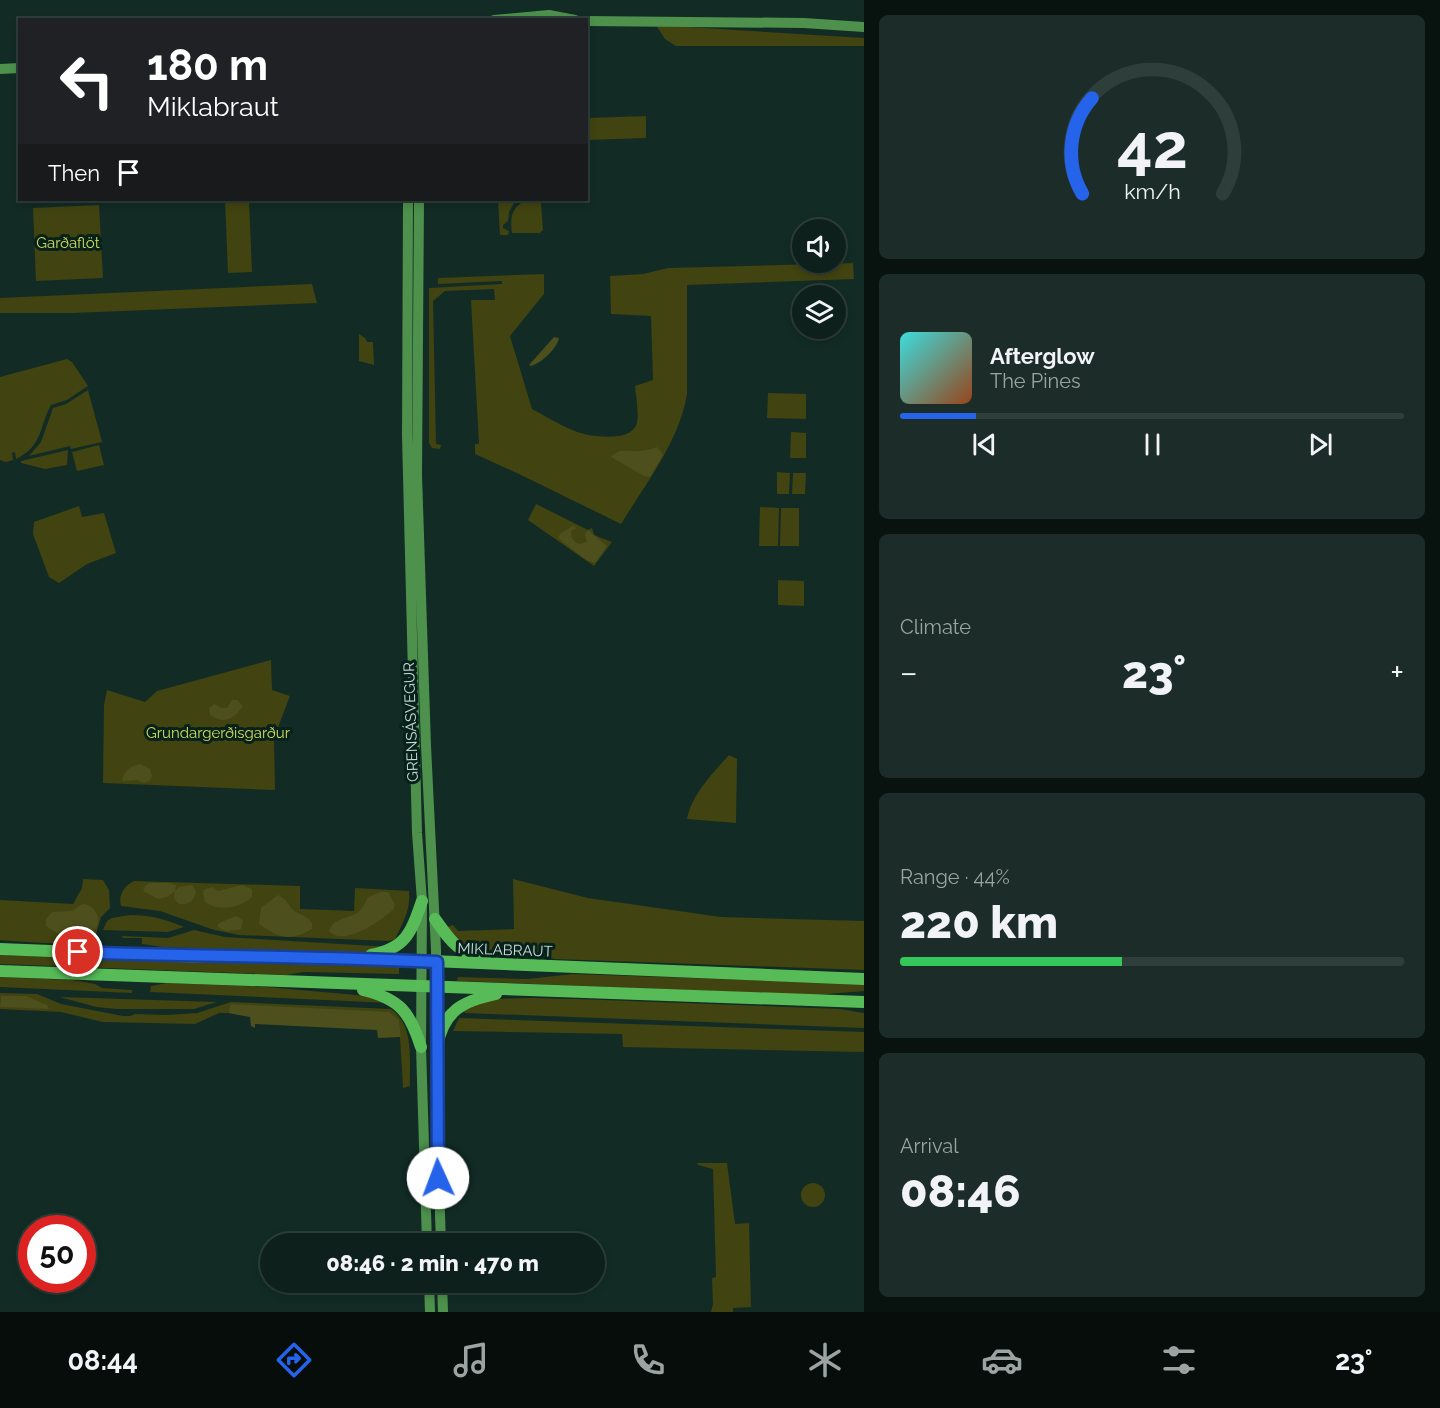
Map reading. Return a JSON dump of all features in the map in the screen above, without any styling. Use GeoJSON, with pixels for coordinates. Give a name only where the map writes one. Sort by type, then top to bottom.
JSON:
{"type":"FeatureCollection","features":[{"type":"Feature","properties":{"kind":"highway"},"geometry":{"type":"LineString","coordinates":[[359,958],[382,953],[403,942],[413,927],[422,901]]}},
{"type":"Feature","properties":{"kind":"highway"},"geometry":{"type":"LineString","coordinates":[[435,919],[449,939],[462,951],[510,965]]}},
{"type":"Feature","properties":{"kind":"highway","name":"MIKLABRAUT"},"geometry":{"type":"LineString","coordinates":[[0,949],[190,956],[359,958],[864,979]]}},
{"type":"Feature","properties":{"kind":"highway"},"geometry":{"type":"LineString","coordinates":[[0,971],[864,1002]]}},
{"type":"Feature","properties":{"kind":"highway"},"geometry":{"type":"LineString","coordinates":[[333,983],[389,998],[400,1006],[414,1026],[421,1047]]}},
{"type":"Feature","properties":{"kind":"highway"},"geometry":{"type":"LineString","coordinates":[[437,1046],[440,1029],[458,1008],[477,998],[512,990]]}},
{"type":"Feature","properties":{"kind":"highway"},"geometry":{"type":"LineString","coordinates":[[844,1001],[864,1008]]}},
{"type":"Feature","properties":{"kind":"main road"},"geometry":{"type":"LineString","coordinates":[[516,18],[549,15],[565,18]]}},
{"type":"Feature","properties":{"kind":"main road"},"geometry":{"type":"LineString","coordinates":[[804,23],[864,19]]}},
{"type":"Feature","properties":{"kind":"main road"},"geometry":{"type":"LineString","coordinates":[[588,21],[804,23],[864,27]]}},
{"type":"Feature","properties":{"kind":"main road"},"geometry":{"type":"LineString","coordinates":[[0,69],[18,68]]}},
{"type":"Feature","properties":{"kind":"main road","name":"GRENSÁSVEGUR"},"geometry":{"type":"LineString","coordinates":[[408,201],[408,468],[417,833],[422,901],[421,1047],[427,1233]]}},
{"type":"Feature","properties":{"kind":"main road","name":"GRENSÁSVEGUR"},"geometry":{"type":"LineString","coordinates":[[419,201],[417,475],[426,746],[437,962],[441,1233]]}},
{"type":"Feature","properties":{"kind":"main road"},"geometry":{"type":"LineString","coordinates":[[429,1293],[430,1312]]}},
{"type":"Feature","properties":{"kind":"main road"},"geometry":{"type":"LineString","coordinates":[[442,1293],[443,1312]]}},
{"type":"Feature","properties":{"kind":"green space"},"geometry":{"type":"Polygon","coordinates":[[[656,25],[864,38],[864,46],[676,46],[665,39],[656,25]]]}},
{"type":"Feature","properties":{"kind":"green space"},"geometry":{"type":"Polygon","coordinates":[[[646,116],[646,138],[588,140],[588,118],[646,116]]]}},
{"type":"Feature","properties":{"kind":"green space"},"geometry":{"type":"Polygon","coordinates":[[[225,201],[249,201],[252,272],[228,273],[225,201]]]}},
{"type":"Feature","properties":{"kind":"green space"},"geometry":{"type":"Polygon","coordinates":[[[498,201],[515,201],[509,212],[508,221],[503,225],[503,228],[509,231],[508,235],[500,235],[498,201]]]}},
{"type":"Feature","properties":{"kind":"green space"},"geometry":{"type":"Polygon","coordinates":[[[524,202],[541,203],[543,230],[540,233],[512,233],[512,214],[516,207],[524,202]]]}},
{"type":"Feature","properties":{"kind":"green space","name":"Garðaflöt"},"geometry":{"type":"Polygon","coordinates":[[[99,205],[103,278],[36,281],[33,208],[99,205]]]}},
{"type":"Feature","properties":{"kind":"green space"},"geometry":{"type":"Polygon","coordinates":[[[846,263],[853,263],[854,279],[687,285],[687,394],[683,412],[660,462],[621,524],[475,454],[475,444],[479,444],[471,300],[495,300],[494,289],[445,291],[433,301],[436,444],[441,445],[440,449],[432,448],[429,443],[429,288],[502,284],[502,281],[438,284],[438,278],[544,274],[544,294],[510,336],[532,409],[583,434],[606,437],[624,435],[634,428],[638,415],[635,386],[653,380],[651,316],[611,314],[610,276],[643,274],[668,268],[792,265],[792,273],[846,273],[846,263]]]}},
{"type":"Feature","properties":{"kind":"green space"},"geometry":{"type":"Polygon","coordinates":[[[312,284],[317,303],[73,313],[0,313],[0,298],[312,284]]]}},
{"type":"Feature","properties":{"kind":"green space"},"geometry":{"type":"Polygon","coordinates":[[[359,334],[367,342],[373,342],[374,365],[359,361],[359,334]]]}},
{"type":"Feature","properties":{"kind":"green space"},"geometry":{"type":"Polygon","coordinates":[[[554,337],[559,338],[552,351],[539,362],[529,365],[554,337]]]}},
{"type":"Feature","properties":{"kind":"green space"},"geometry":{"type":"Polygon","coordinates":[[[67,359],[72,362],[88,386],[67,400],[51,405],[36,442],[25,454],[16,459],[15,452],[12,453],[13,460],[6,462],[0,460],[0,377],[67,359]]]}},
{"type":"Feature","properties":{"kind":"green space"},"geometry":{"type":"Polygon","coordinates":[[[88,390],[102,442],[71,449],[70,446],[29,456],[41,442],[53,408],[66,404],[88,390]]]}},
{"type":"Feature","properties":{"kind":"green space"},"geometry":{"type":"Polygon","coordinates":[[[768,393],[806,394],[806,419],[767,418],[768,393]]]}},
{"type":"Feature","properties":{"kind":"green space"},"geometry":{"type":"Polygon","coordinates":[[[791,432],[806,433],[806,458],[790,458],[791,432]]]}},
{"type":"Feature","properties":{"kind":"green space"},"geometry":{"type":"Polygon","coordinates":[[[99,445],[104,465],[77,471],[72,452],[99,445]]]}},
{"type":"Feature","properties":{"kind":"green space"},"geometry":{"type":"Polygon","coordinates":[[[657,447],[663,455],[650,477],[644,476],[611,457],[621,451],[639,451],[657,447]]]}},
{"type":"Feature","properties":{"kind":"green space"},"geometry":{"type":"Polygon","coordinates":[[[68,450],[67,465],[45,469],[21,463],[21,461],[68,450]]]}},
{"type":"Feature","properties":{"kind":"green space"},"geometry":{"type":"Polygon","coordinates":[[[777,472],[790,473],[789,494],[777,494],[777,472]]]}},
{"type":"Feature","properties":{"kind":"green space"},"geometry":{"type":"Polygon","coordinates":[[[793,473],[806,473],[805,494],[792,494],[793,473]]]}},
{"type":"Feature","properties":{"kind":"green space"},"geometry":{"type":"Polygon","coordinates":[[[536,504],[588,530],[592,528],[594,535],[612,542],[594,566],[528,520],[536,504]]]}},
{"type":"Feature","properties":{"kind":"green space"},"geometry":{"type":"Polygon","coordinates":[[[79,506],[82,517],[104,513],[116,553],[87,564],[59,583],[49,577],[33,534],[34,522],[79,506]]]}},
{"type":"Feature","properties":{"kind":"green space"},"geometry":{"type":"Polygon","coordinates":[[[760,507],[779,508],[778,546],[759,546],[760,507]]]}},
{"type":"Feature","properties":{"kind":"green space"},"geometry":{"type":"Polygon","coordinates":[[[781,508],[799,508],[799,546],[780,546],[781,508]]]}},
{"type":"Feature","properties":{"kind":"green space"},"geometry":{"type":"Polygon","coordinates":[[[574,525],[576,528],[571,531],[571,537],[576,543],[587,542],[585,534],[588,530],[607,546],[595,563],[586,560],[558,538],[560,534],[574,525]]]}},
{"type":"Feature","properties":{"kind":"green space"},"geometry":{"type":"Polygon","coordinates":[[[778,580],[804,581],[804,606],[778,605],[778,580]]]}},
{"type":"Feature","properties":{"kind":"green space","name":"Grundargerðisgarður"},"geometry":{"type":"Polygon","coordinates":[[[271,660],[272,690],[290,696],[274,738],[275,790],[103,783],[104,705],[107,690],[145,702],[157,691],[271,660]]]}},
{"type":"Feature","properties":{"kind":"green space"},"geometry":{"type":"Polygon","coordinates":[[[232,700],[237,700],[243,706],[232,717],[220,720],[210,715],[209,708],[214,704],[227,708],[232,700]]]}},
{"type":"Feature","properties":{"kind":"green space"},"geometry":{"type":"Polygon","coordinates":[[[729,755],[737,759],[736,823],[687,819],[698,793],[729,755]]]}},
{"type":"Feature","properties":{"kind":"green space"},"geometry":{"type":"Polygon","coordinates":[[[140,764],[150,769],[152,777],[149,781],[144,783],[137,780],[122,781],[128,770],[140,764]]]}},
{"type":"Feature","properties":{"kind":"green space"},"geometry":{"type":"Polygon","coordinates":[[[83,879],[103,880],[109,890],[110,908],[101,917],[95,938],[59,943],[0,940],[0,900],[73,904],[82,888],[83,879]]]}},
{"type":"Feature","properties":{"kind":"green space"},"geometry":{"type":"Polygon","coordinates":[[[513,879],[588,898],[721,917],[864,921],[864,970],[555,959],[512,951],[461,947],[447,927],[453,925],[458,931],[514,929],[513,879]]]}},
{"type":"Feature","properties":{"kind":"green space"},"geometry":{"type":"Polygon","coordinates":[[[134,881],[300,886],[300,909],[354,911],[355,888],[409,891],[408,910],[395,939],[389,941],[239,935],[214,930],[160,911],[121,906],[120,898],[123,891],[134,881]]]}},
{"type":"Feature","properties":{"kind":"green space"},"geometry":{"type":"Polygon","coordinates":[[[149,883],[170,883],[176,885],[175,891],[167,897],[158,899],[143,891],[149,883]]]}},
{"type":"Feature","properties":{"kind":"green space"},"geometry":{"type":"Polygon","coordinates":[[[192,885],[196,891],[193,900],[179,904],[174,896],[179,887],[192,885]]]}},
{"type":"Feature","properties":{"kind":"green space"},"geometry":{"type":"Polygon","coordinates":[[[242,885],[252,889],[252,897],[242,904],[223,908],[205,902],[203,893],[205,889],[213,887],[218,891],[242,885]]]}},
{"type":"Feature","properties":{"kind":"green space"},"geometry":{"type":"Polygon","coordinates":[[[388,892],[395,904],[393,910],[371,926],[353,934],[336,935],[329,931],[337,921],[359,911],[368,897],[388,892]]]}},
{"type":"Feature","properties":{"kind":"green space"},"geometry":{"type":"Polygon","coordinates":[[[278,895],[293,910],[312,923],[312,929],[297,936],[285,937],[259,924],[261,908],[278,895]]]}},
{"type":"Feature","properties":{"kind":"green space"},"geometry":{"type":"Polygon","coordinates":[[[82,904],[96,911],[98,921],[95,930],[87,934],[57,933],[46,926],[46,919],[52,912],[72,911],[82,904]]]}},
{"type":"Feature","properties":{"kind":"green space"},"geometry":{"type":"Polygon","coordinates":[[[130,915],[158,918],[184,927],[168,932],[103,930],[107,921],[112,918],[130,915]]]}},
{"type":"Feature","properties":{"kind":"green space"},"geometry":{"type":"Polygon","coordinates":[[[236,916],[243,920],[241,929],[225,931],[217,926],[219,923],[236,916]]]}},
{"type":"Feature","properties":{"kind":"green space"},"geometry":{"type":"Polygon","coordinates":[[[194,930],[225,937],[391,947],[362,954],[162,947],[142,944],[142,938],[123,938],[122,936],[168,938],[194,930]]]}},
{"type":"Feature","properties":{"kind":"green space"},"geometry":{"type":"Polygon","coordinates":[[[0,955],[204,963],[399,966],[399,974],[304,972],[286,975],[0,964],[0,955]]]}},
{"type":"Feature","properties":{"kind":"green space"},"geometry":{"type":"Polygon","coordinates":[[[573,974],[864,984],[864,991],[815,995],[457,981],[458,977],[528,979],[573,974]]]}},
{"type":"Feature","properties":{"kind":"green space"},"geometry":{"type":"Polygon","coordinates":[[[0,977],[73,980],[95,984],[102,988],[132,990],[132,993],[0,987],[0,977]]]}},
{"type":"Feature","properties":{"kind":"green space"},"geometry":{"type":"Polygon","coordinates":[[[167,983],[267,987],[367,996],[390,1003],[150,992],[151,986],[167,983]]]}},
{"type":"Feature","properties":{"kind":"green space"},"geometry":{"type":"Polygon","coordinates":[[[0,993],[37,994],[61,1004],[123,1016],[197,1013],[231,1002],[391,1009],[399,1016],[407,1034],[410,1086],[403,1088],[399,1020],[232,1004],[228,1013],[219,1013],[195,1024],[103,1022],[61,1012],[0,1009],[0,993]]]}},
{"type":"Feature","properties":{"kind":"green space"},"geometry":{"type":"Polygon","coordinates":[[[1,996],[26,996],[47,1005],[49,1009],[0,1007],[1,996]]]}},
{"type":"Feature","properties":{"kind":"green space"},"geometry":{"type":"Polygon","coordinates":[[[60,997],[217,1002],[194,1009],[117,1009],[96,1007],[60,997]]]}},
{"type":"Feature","properties":{"kind":"green space"},"geometry":{"type":"Polygon","coordinates":[[[503,999],[577,999],[840,1009],[864,1013],[864,1028],[465,1013],[463,1009],[475,1004],[503,999]]]}},
{"type":"Feature","properties":{"kind":"green space"},"geometry":{"type":"Polygon","coordinates":[[[231,1004],[389,1012],[399,1020],[401,1037],[378,1038],[377,1030],[255,1024],[255,1028],[251,1026],[250,1017],[228,1013],[231,1004]]]}},
{"type":"Feature","properties":{"kind":"green space"},"geometry":{"type":"Polygon","coordinates":[[[459,1018],[864,1032],[864,1052],[623,1047],[622,1034],[453,1031],[459,1018]]]}},
{"type":"Feature","properties":{"kind":"green space"},"geometry":{"type":"Polygon","coordinates":[[[697,1163],[727,1163],[735,1224],[749,1223],[751,1307],[733,1308],[733,1312],[711,1312],[712,1278],[716,1277],[713,1169],[697,1163]]]}},
{"type":"Feature","properties":{"kind":"green space"},"geometry":{"type":"Polygon","coordinates":[[[813,1183],[822,1186],[825,1195],[822,1204],[813,1207],[804,1204],[801,1195],[804,1186],[813,1183]]]}},
{"type":"Feature","properties":{"kind":"route"},"geometry":{"type":"LineString","coordinates":[[78,952],[201,957],[359,958],[437,962],[438,1178]]}}]}
